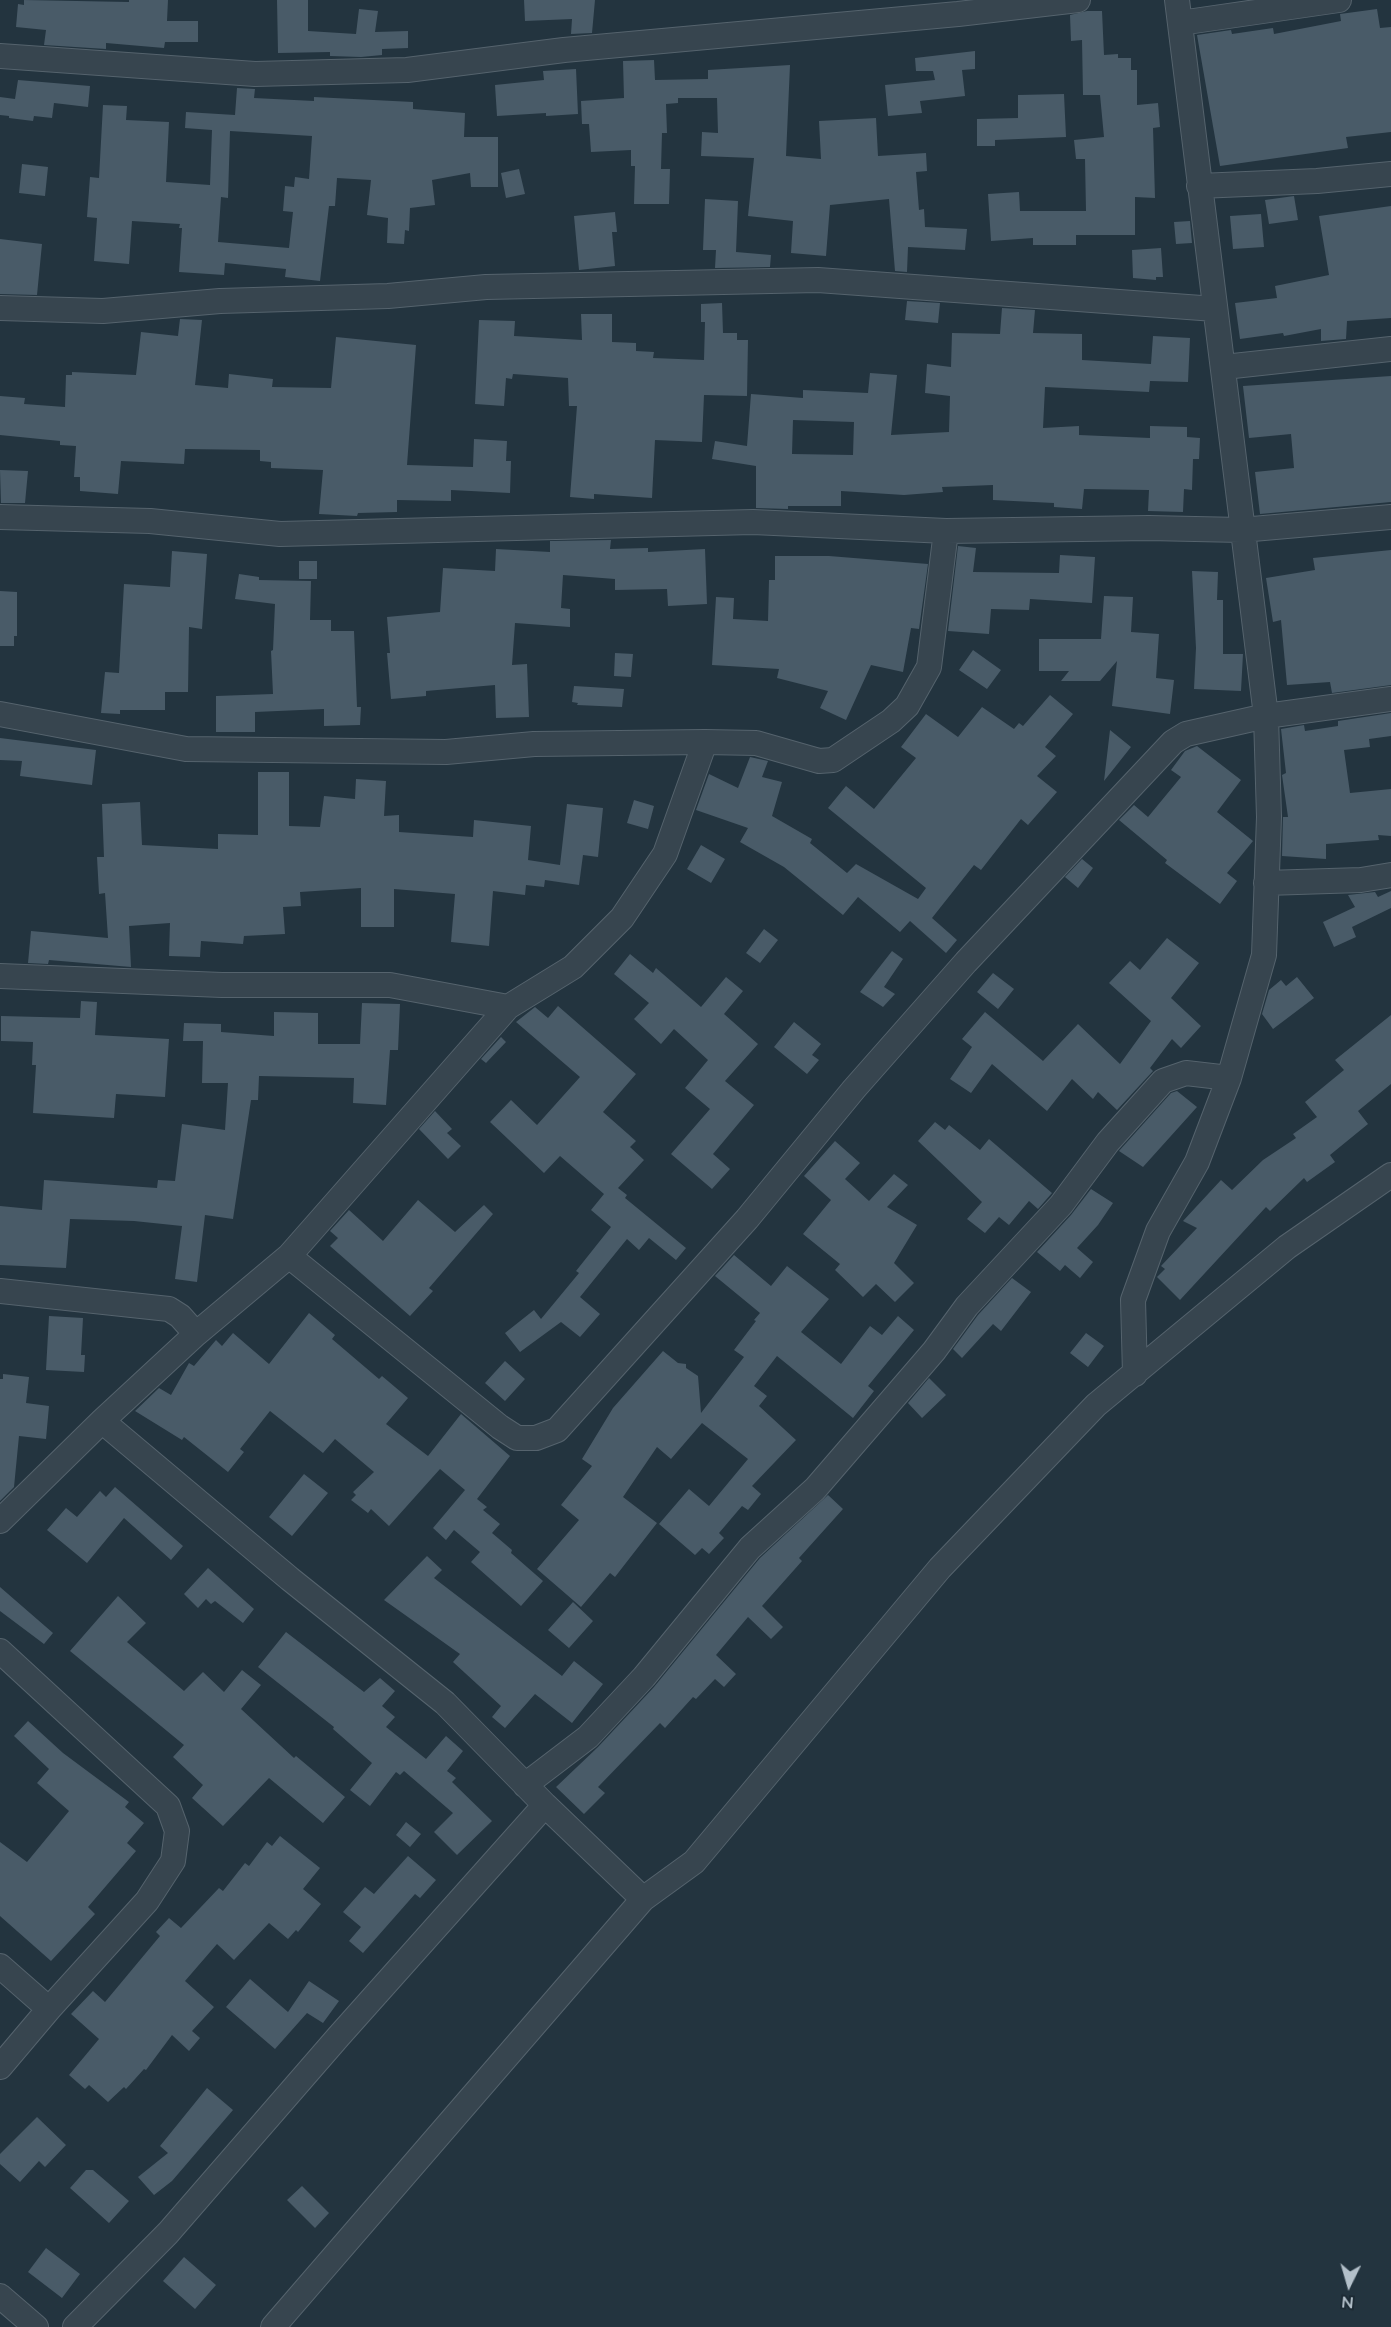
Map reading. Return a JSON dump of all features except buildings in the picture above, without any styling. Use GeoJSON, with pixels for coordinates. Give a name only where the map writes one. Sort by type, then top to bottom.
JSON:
{"type":"FeatureCollection","features":[{"type":"Feature","properties":{"kind":"street"},"geometry":{"type":"LineString","coordinates":[[0,56],[255,74],[407,70],[564,50],[958,14],[1078,0]]}},
{"type":"Feature","properties":{"kind":"street"},"geometry":{"type":"LineString","coordinates":[[1135,1374],[1133,1300],[1158,1231],[1197,1162],[1229,1078],[1264,955],[1269,817],[1266,716],[1241,530],[1224,367],[1199,186],[1179,12],[1339,0]]}},
{"type":"Feature","properties":{"kind":"street"},"geometry":{"type":"LineString","coordinates":[[1199,186],[1317,181],[1391,174]]}},
{"type":"Feature","properties":{"kind":"street"},"geometry":{"type":"LineString","coordinates":[[0,308],[103,311],[220,301],[388,296],[486,287],[818,280],[1215,309]]}},
{"type":"Feature","properties":{"kind":"street"},"geometry":{"type":"LineString","coordinates":[[1224,367],[1391,348]]}},
{"type":"Feature","properties":{"kind":"street"},"geometry":{"type":"LineString","coordinates":[[0,517],[150,521],[280,534],[753,522],[946,531],[1149,528],[1241,530],[1391,517]]}},
{"type":"Feature","properties":{"kind":"street"},"geometry":{"type":"LineString","coordinates":[[0,714],[186,749],[446,752],[534,744],[705,742],[756,743],[819,761],[833,760],[891,721],[907,706],[929,667],[946,531]]}},
{"type":"Feature","properties":{"kind":"street"},"geometry":{"type":"LineString","coordinates":[[289,1256],[500,1427],[517,1438],[537,1438],[557,1430],[747,1219],[854,1089],[959,970],[1159,755],[1186,734],[1266,716],[1391,699]]}},
{"type":"Feature","properties":{"kind":"street"},"geometry":{"type":"LineString","coordinates":[[0,1519],[196,1334],[289,1256],[508,1007],[573,967],[622,918],[665,854],[705,742]]}},
{"type":"Feature","properties":{"kind":"street"},"geometry":{"type":"LineString","coordinates":[[1266,883],[1361,880],[1391,875]]}},
{"type":"Feature","properties":{"kind":"street"},"geometry":{"type":"LineString","coordinates":[[0,976],[222,985],[390,985],[508,1007]]}},
{"type":"Feature","properties":{"kind":"street"},"geometry":{"type":"LineString","coordinates":[[525,1785],[588,1737],[644,1677],[750,1548],[815,1489],[934,1352],[967,1306],[1061,1205],[1108,1142],[1163,1081],[1186,1073],[1229,1078]]}},
{"type":"Feature","properties":{"kind":"street"},"geometry":{"type":"LineString","coordinates":[[273,2327],[643,1899],[694,1863],[940,1568],[1095,1405],[1287,1247],[1391,1175]]}},
{"type":"Feature","properties":{"kind":"street"},"geometry":{"type":"LineString","coordinates":[[0,1291],[169,1309],[180,1316],[196,1334]]}},
{"type":"Feature","properties":{"kind":"street"},"geometry":{"type":"LineString","coordinates":[[102,1421],[290,1579],[445,1703],[545,1805],[643,1899]]}},
{"type":"Feature","properties":{"kind":"street"},"geometry":{"type":"LineString","coordinates":[[0,1651],[168,1806],[177,1831],[173,1861],[147,1901],[0,2067]]}},
{"type":"Feature","properties":{"kind":"street"},"geometry":{"type":"LineString","coordinates":[[75,2327],[168,2233],[339,2036],[545,1805]]}},
{"type":"Feature","properties":{"kind":"street"},"geometry":{"type":"LineString","coordinates":[[0,1966],[49,2009]]}},
{"type":"Feature","properties":{"kind":"street"},"geometry":{"type":"LineString","coordinates":[[0,2296],[36,2327]]}}]}
